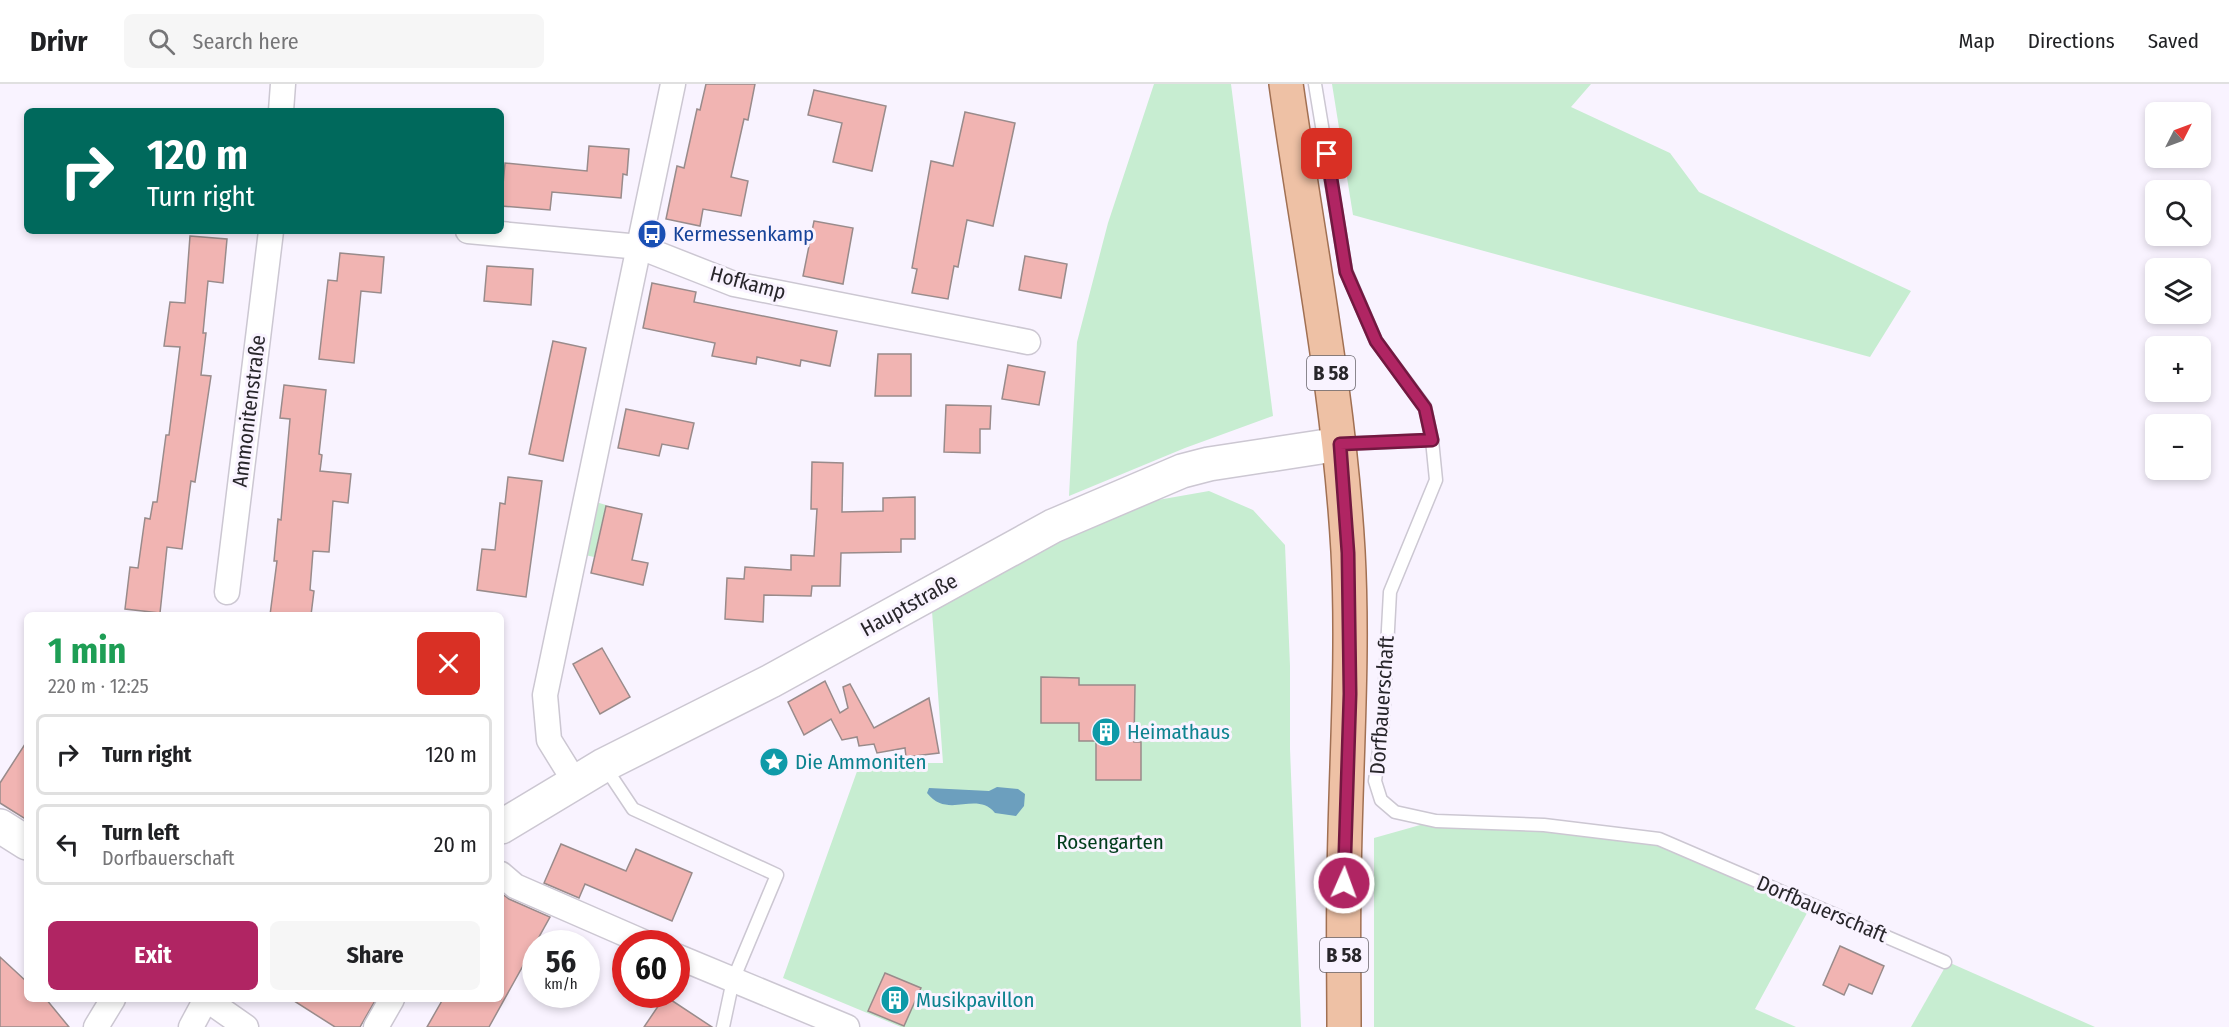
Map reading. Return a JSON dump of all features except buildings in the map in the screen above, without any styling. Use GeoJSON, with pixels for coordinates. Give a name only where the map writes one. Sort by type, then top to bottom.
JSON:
{"type":"FeatureCollection","features":[{"type":"Feature","properties":{"kind":"main road","name":"B 58"},"geometry":{"type":"LineString","coordinates":[[1286,84],[1321,303],[1340,444],[1348,553],[1350,694],[1344,883],[1344,1027]]}},
{"type":"Feature","properties":{"kind":"street"},"geometry":{"type":"LineString","coordinates":[[281,108],[283,84]]}},
{"type":"Feature","properties":{"kind":"street"},"geometry":{"type":"LineString","coordinates":[[575,782],[549,740],[545,695],[673,84]]}},
{"type":"Feature","properties":{"kind":"street","name":"Ammonitenstraße"},"geometry":{"type":"LineString","coordinates":[[227,591],[271,234]]}},
{"type":"Feature","properties":{"kind":"street","name":"Hofkamp"},"geometry":{"type":"LineString","coordinates":[[498,234],[640,248],[734,284],[1028,342]]}},
{"type":"Feature","properties":{"kind":"street","name":"Hauptstraße"},"geometry":{"type":"LineString","coordinates":[[504,824],[604,765],[771,681],[1064,522],[1182,471],[1209,464],[1340,444]]}},
{"type":"Feature","properties":{"kind":"street"},"geometry":{"type":"LineString","coordinates":[[0,826],[24,841]]}},
{"type":"Feature","properties":{"kind":"street"},"geometry":{"type":"LineString","coordinates":[[504,877],[515,886],[616,930]]}},
{"type":"Feature","properties":{"kind":"street"},"geometry":{"type":"LineString","coordinates":[[690,962],[847,1027]]}},
{"type":"Feature","properties":{"kind":"street"},"geometry":{"type":"LineString","coordinates":[[96,1027],[111,1002]]}},
{"type":"Feature","properties":{"kind":"street"},"geometry":{"type":"LineString","coordinates":[[191,1027],[204,1002]]}},
{"type":"Feature","properties":{"kind":"street"},"geometry":{"type":"LineString","coordinates":[[210,1002],[246,1027]]}},
{"type":"Feature","properties":{"kind":"street"},"geometry":{"type":"LineString","coordinates":[[376,1027],[390,1002]]}},
{"type":"Feature","properties":{"kind":"lane","name":"Dorfbauerschaft"},"geometry":{"type":"LineString","coordinates":[[1315,84],[1346,272],[1376,341],[1425,408],[1432,440],[1436,480],[1390,592],[1383,722],[1375,781],[1381,800],[1395,812],[1436,821],[1544,825],[1659,839],[1945,962]]}},
{"type":"Feature","properties":{"kind":"lane"},"geometry":{"type":"LineString","coordinates":[[1340,444],[1432,440]]}},
{"type":"Feature","properties":{"kind":"lane"},"geometry":{"type":"LineString","coordinates":[[604,765],[633,809],[777,875],[733,980],[723,1027]]}},
{"type":"Feature","properties":{"kind":"green space"},"geometry":{"type":"Polygon","coordinates":[[[1154,84],[1231,84],[1273,416],[1185,448],[1069,496],[1077,342],[1108,223],[1154,84]]]}},
{"type":"Feature","properties":{"kind":"green space"},"geometry":{"type":"Polygon","coordinates":[[[1332,84],[1591,84],[1571,107],[1670,153],[1699,192],[1911,291],[1870,357],[1353,215],[1332,84]]]}},
{"type":"Feature","properties":{"kind":"green space","name":"Rosengarten"},"geometry":{"type":"Polygon","coordinates":[[[1209,491],[1253,510],[1285,545],[1301,1027],[901,1027],[783,978],[860,763],[943,763],[932,611],[1066,538],[1152,501],[1209,491]]]}},
{"type":"Feature","properties":{"kind":"green space"},"geometry":{"type":"Polygon","coordinates":[[[596,502],[606,505],[594,557],[585,555],[596,502]]]}},
{"type":"Feature","properties":{"kind":"green space"},"geometry":{"type":"Polygon","coordinates":[[[1438,820],[1660,839],[1813,902],[1755,1009],[1796,1027],[1374,1027],[1374,838],[1438,820]]]}},
{"type":"Feature","properties":{"kind":"green space"},"geometry":{"type":"Polygon","coordinates":[[[1948,962],[2095,1027],[1911,1027],[1948,962]]]}},
{"type":"Feature","properties":{"kind":"water"},"geometry":{"type":"Polygon","coordinates":[[[997,787],[1018,789],[1025,794],[1024,806],[1016,816],[995,813],[979,804],[944,804],[935,801],[927,793],[929,788],[989,791],[997,787]]]}},
{"type":"Feature","properties":{"kind":"place","name":"Kermessenkamp"},"geometry":{"type":"Point","coordinates":[652,234]}},
{"type":"Feature","properties":{"kind":"place","name":"Heimathaus"},"geometry":{"type":"Point","coordinates":[1106,732]}},
{"type":"Feature","properties":{"kind":"place","name":"Die Ammoniten"},"geometry":{"type":"Point","coordinates":[774,762]}},
{"type":"Feature","properties":{"kind":"place","name":"Musikpavillon"},"geometry":{"type":"Point","coordinates":[895,1000]}},
{"type":"Feature","properties":{"kind":"route"},"geometry":{"type":"LineString","coordinates":[[1327,154],[1346,272],[1376,341],[1425,408],[1432,440],[1340,444],[1348,553],[1350,694],[1344,883]]}}]}
